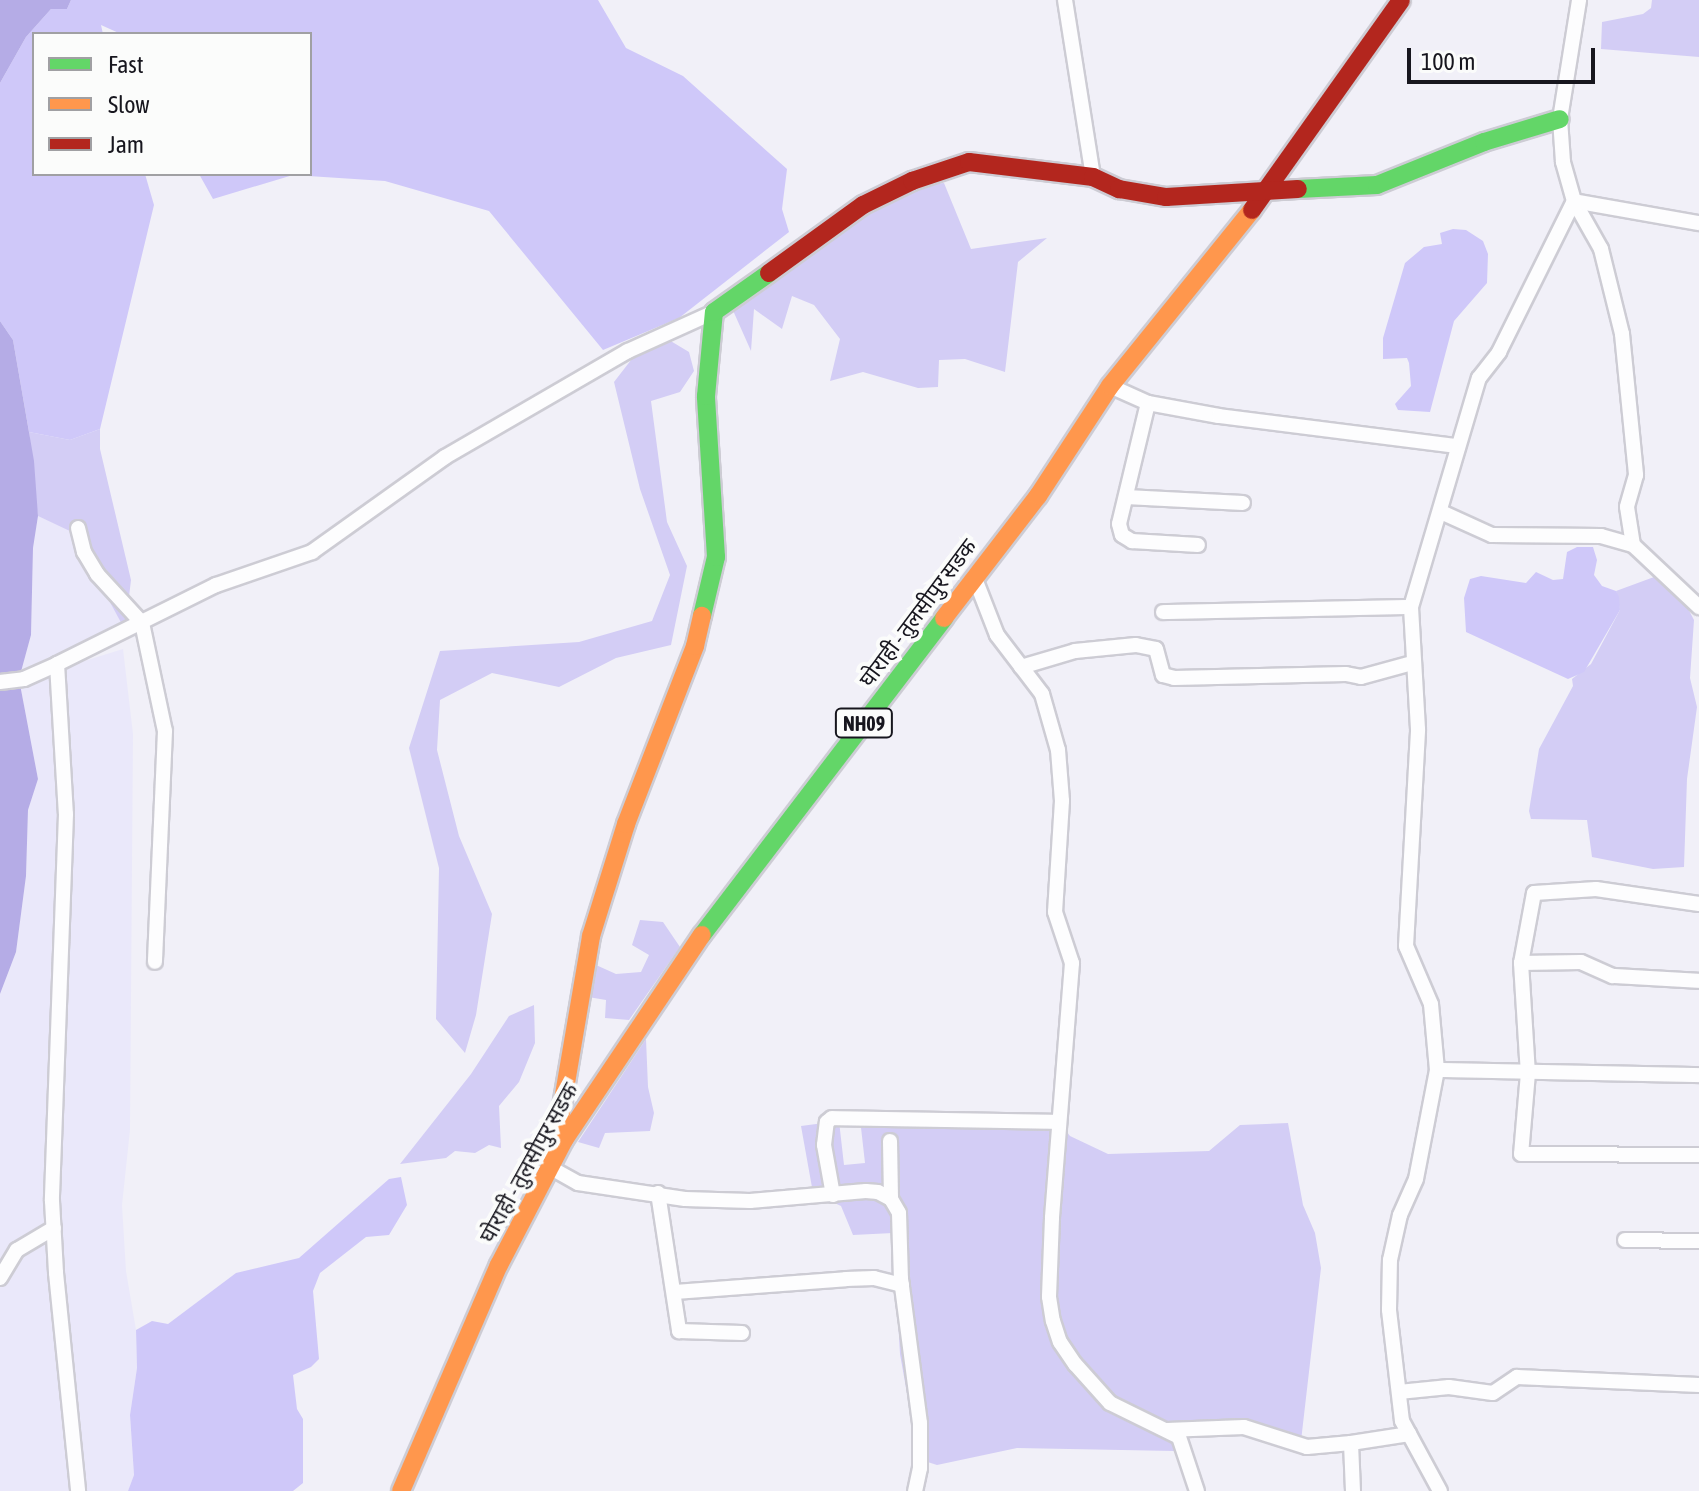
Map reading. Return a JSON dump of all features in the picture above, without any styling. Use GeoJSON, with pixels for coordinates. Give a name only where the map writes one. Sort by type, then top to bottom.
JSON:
{"type":"FeatureCollection","features":[{"type":"Feature","properties":{"kind":"main road","name":"घोराही - तुलसीपुर सडक"},"geometry":{"type":"LineString","coordinates":[[401,1491],[431,1415],[499,1265],[564,1140],[682,962],[758,867],[974,576],[1038,496],[1110,386],[1267,192],[1344,76],[1401,0]]}},
{"type":"Feature","properties":{"kind":"main road"},"geometry":{"type":"LineString","coordinates":[[552,1166],[575,1016],[591,936],[626,824],[695,646],[708,603],[716,557],[706,408],[714,312],[863,205],[912,181],[969,162],[1093,177],[1119,189],[1166,197],[1377,185],[1484,142],[1560,119]]}},
{"type":"Feature","properties":{"kind":"street"},"geometry":{"type":"LineString","coordinates":[[1065,0],[1093,177]]}},
{"type":"Feature","properties":{"kind":"street"},"geometry":{"type":"LineString","coordinates":[[1579,0],[1560,119],[1563,162],[1574,201],[1601,249],[1622,334],[1636,475],[1627,507],[1633,545]]}},
{"type":"Feature","properties":{"kind":"street"},"geometry":{"type":"LineString","coordinates":[[1574,201],[1699,223]]}},
{"type":"Feature","properties":{"kind":"street"},"geometry":{"type":"LineString","coordinates":[[1440,1491],[1402,1421],[1389,1310],[1390,1260],[1400,1215],[1416,1179],[1437,1070],[1431,1004],[1406,946],[1418,729],[1411,607],[1479,378],[1499,352],[1574,201]]}},
{"type":"Feature","properties":{"kind":"street"},"geometry":{"type":"LineString","coordinates":[[0,682],[24,679],[216,585],[312,552],[445,457],[628,351],[714,312]]}},
{"type":"Feature","properties":{"kind":"street"},"geometry":{"type":"LineString","coordinates":[[1110,386],[1148,403],[1219,416],[1458,446]]}},
{"type":"Feature","properties":{"kind":"street"},"geometry":{"type":"LineString","coordinates":[[1148,403],[1119,524],[1122,535],[1132,541],[1198,545]]}},
{"type":"Feature","properties":{"kind":"street"},"geometry":{"type":"LineString","coordinates":[[1126,497],[1243,503]]}},
{"type":"Feature","properties":{"kind":"street"},"geometry":{"type":"LineString","coordinates":[[1441,512],[1492,535],[1601,536],[1633,545],[1699,607]]}},
{"type":"Feature","properties":{"kind":"street"},"geometry":{"type":"LineString","coordinates":[[78,528],[84,552],[97,574],[142,623],[165,731],[155,962]]}},
{"type":"Feature","properties":{"kind":"street"},"geometry":{"type":"LineString","coordinates":[[974,576],[997,635],[1042,694],[1058,750],[1062,801],[1055,912],[1072,963],[1058,1122],[1049,1297],[1060,1342],[1110,1403],[1139,1421],[1179,1437],[1197,1491]]}},
{"type":"Feature","properties":{"kind":"street"},"geometry":{"type":"LineString","coordinates":[[1163,612],[1411,607]]}},
{"type":"Feature","properties":{"kind":"street"},"geometry":{"type":"LineString","coordinates":[[1021,667],[1075,651],[1136,645],[1156,649],[1163,675],[1174,678],[1346,674],[1361,677],[1412,663]]}},
{"type":"Feature","properties":{"kind":"street"},"geometry":{"type":"LineString","coordinates":[[57,664],[66,814],[54,1067],[54,1228],[78,1491]]}},
{"type":"Feature","properties":{"kind":"street"},"geometry":{"type":"LineString","coordinates":[[1699,904],[1596,889],[1534,893],[1521,963],[1528,1073],[1521,1154],[1699,1155]]}},
{"type":"Feature","properties":{"kind":"street"},"geometry":{"type":"LineString","coordinates":[[1521,963],[1581,962],[1613,976],[1699,981]]}},
{"type":"Feature","properties":{"kind":"street"},"geometry":{"type":"LineString","coordinates":[[1437,1070],[1699,1075]]}},
{"type":"Feature","properties":{"kind":"street"},"geometry":{"type":"LineString","coordinates":[[833,1195],[824,1145],[827,1122],[832,1118],[941,1118],[1009,1124],[1058,1122]]}},
{"type":"Feature","properties":{"kind":"street"},"geometry":{"type":"LineString","coordinates":[[890,1141],[891,1199],[899,1213],[902,1285],[920,1423],[920,1468],[915,1491]]}},
{"type":"Feature","properties":{"kind":"street"},"geometry":{"type":"LineString","coordinates":[[552,1166],[578,1183],[685,1199],[750,1201],[866,1191],[878,1192],[891,1199]]}},
{"type":"Feature","properties":{"kind":"street"},"geometry":{"type":"LineString","coordinates":[[658,1193],[679,1331],[742,1333]]}},
{"type":"Feature","properties":{"kind":"street"},"geometry":{"type":"LineString","coordinates":[[0,1278],[17,1250],[54,1228]]}},
{"type":"Feature","properties":{"kind":"street"},"geometry":{"type":"LineString","coordinates":[[1625,1240],[1699,1241]]}},
{"type":"Feature","properties":{"kind":"street"},"geometry":{"type":"LineString","coordinates":[[675,1292],[874,1278],[902,1285]]}},
{"type":"Feature","properties":{"kind":"street"},"geometry":{"type":"LineString","coordinates":[[1399,1392],[1449,1387],[1493,1393],[1517,1377],[1699,1385]]}},
{"type":"Feature","properties":{"kind":"street"},"geometry":{"type":"LineString","coordinates":[[1167,1430],[1244,1427],[1307,1447],[1409,1434]]}},
{"type":"Feature","properties":{"kind":"street"},"geometry":{"type":"LineString","coordinates":[[1351,1443],[1353,1491]]}},
{"type":"Feature","properties":{"kind":"shaded area"},"geometry":{"type":"Polygon","coordinates":[[[0,0],[71,0],[67,9],[51,9],[26,37],[0,83],[0,0]]]}},
{"type":"Feature","properties":{"kind":"shaded area"},"geometry":{"type":"Polygon","coordinates":[[[71,0],[598,0],[626,48],[683,76],[787,169],[782,209],[789,232],[679,318],[603,350],[489,211],[385,181],[308,176],[312,176],[312,32],[117,32],[101,25],[103,32],[32,32],[32,176],[146,176],[154,205],[100,429],[70,440],[29,432],[13,340],[0,321],[0,83],[26,37],[51,9],[67,9],[71,0]]]}},
{"type":"Feature","properties":{"kind":"shaded area"},"geometry":{"type":"Polygon","coordinates":[[[1652,0],[1699,0],[1699,57],[1601,49],[1602,22],[1643,14],[1651,8],[1652,0]]]}},
{"type":"Feature","properties":{"kind":"shaded area"},"geometry":{"type":"Polygon","coordinates":[[[200,176],[290,176],[213,199],[200,176]]]}},
{"type":"Feature","properties":{"kind":"shaded area"},"geometry":{"type":"Polygon","coordinates":[[[944,183],[971,249],[1047,238],[1018,262],[1005,372],[965,359],[939,360],[938,387],[918,388],[863,372],[830,381],[840,339],[814,305],[792,296],[782,329],[754,309],[751,351],[727,297],[810,243],[923,185],[944,183]]]}},
{"type":"Feature","properties":{"kind":"shaded area"},"geometry":{"type":"Polygon","coordinates":[[[1453,229],[1466,230],[1483,241],[1488,254],[1487,283],[1454,321],[1430,412],[1398,410],[1395,404],[1411,386],[1409,363],[1407,358],[1383,359],[1383,338],[1405,263],[1424,247],[1442,244],[1440,233],[1453,229]]]}},
{"type":"Feature","properties":{"kind":"shaded area"},"geometry":{"type":"Polygon","coordinates":[[[0,321],[13,340],[34,461],[38,516],[33,548],[31,635],[19,679],[38,779],[28,810],[26,876],[16,952],[0,994],[0,321]]]}},
{"type":"Feature","properties":{"kind":"shaded area"},"geometry":{"type":"Polygon","coordinates":[[[669,340],[689,352],[694,371],[680,392],[651,401],[667,522],[687,566],[671,645],[616,658],[559,687],[492,673],[440,700],[437,750],[459,836],[492,914],[476,1015],[465,1053],[436,1019],[439,868],[409,748],[440,651],[579,642],[652,621],[670,575],[640,489],[614,382],[638,351],[669,340]]]}},
{"type":"Feature","properties":{"kind":"shaded area"},"geometry":{"type":"Polygon","coordinates":[[[100,429],[100,449],[131,580],[125,630],[72,532],[38,516],[35,496],[29,432],[70,440],[100,429]]]}},
{"type":"Feature","properties":{"kind":"shaded area"},"geometry":{"type":"Polygon","coordinates":[[[38,516],[72,531],[125,630],[68,666],[123,649],[133,734],[130,1130],[122,1205],[126,1271],[136,1330],[137,1368],[130,1415],[134,1475],[128,1491],[0,1491],[0,994],[16,952],[26,876],[28,810],[38,779],[19,679],[31,635],[33,548],[38,516]]]}},
{"type":"Feature","properties":{"kind":"shaded area"},"geometry":{"type":"Polygon","coordinates":[[[1577,547],[1593,547],[1597,560],[1594,575],[1602,586],[1616,591],[1620,610],[1584,672],[1568,679],[1466,632],[1464,598],[1470,579],[1481,576],[1526,583],[1536,572],[1553,580],[1563,579],[1567,552],[1577,547]]]}},
{"type":"Feature","properties":{"kind":"shaded area"},"geometry":{"type":"Polygon","coordinates":[[[1654,577],[1681,595],[1694,620],[1690,678],[1697,707],[1687,779],[1684,867],[1653,869],[1592,857],[1587,820],[1531,819],[1529,811],[1539,749],[1573,686],[1572,679],[1591,664],[1620,610],[1616,591],[1654,577]]]}},
{"type":"Feature","properties":{"kind":"shaded area"},"geometry":{"type":"Polygon","coordinates":[[[640,920],[663,922],[680,947],[629,1020],[605,1018],[606,1000],[588,997],[596,965],[616,974],[641,972],[649,955],[632,945],[640,920]]]}},
{"type":"Feature","properties":{"kind":"shaded area"},"geometry":{"type":"Polygon","coordinates":[[[534,1005],[535,1043],[519,1082],[499,1106],[501,1148],[489,1145],[475,1153],[455,1151],[446,1158],[400,1164],[471,1074],[509,1016],[534,1005]]]}},
{"type":"Feature","properties":{"kind":"shaded area"},"geometry":{"type":"Polygon","coordinates":[[[646,1039],[648,1087],[654,1113],[650,1131],[605,1133],[599,1148],[578,1142],[646,1039]]]}},
{"type":"Feature","properties":{"kind":"shaded area"},"geometry":{"type":"Polygon","coordinates":[[[859,1110],[1053,1114],[1070,1136],[1108,1154],[1209,1151],[1240,1125],[1288,1123],[1303,1205],[1315,1233],[1321,1268],[1301,1441],[1188,1422],[1174,1451],[1017,1448],[937,1465],[912,1457],[912,1422],[900,1354],[893,1233],[853,1235],[841,1206],[813,1193],[801,1126],[839,1121],[844,1165],[865,1163],[859,1110]]]}},
{"type":"Feature","properties":{"kind":"shaded area"},"geometry":{"type":"Polygon","coordinates":[[[401,1177],[407,1205],[389,1235],[366,1237],[320,1273],[313,1291],[319,1359],[311,1367],[293,1375],[297,1409],[303,1419],[303,1483],[293,1491],[128,1491],[134,1475],[130,1415],[137,1368],[136,1330],[152,1321],[168,1324],[236,1273],[299,1258],[389,1179],[401,1177]]]}},
{"type":"Feature","properties":{"kind":"traffic: fast"},"geometry":{"type":"LineString","coordinates":[[1298,189],[1377,185],[1484,142],[1560,119]]}},
{"type":"Feature","properties":{"kind":"traffic: fast"},"geometry":{"type":"LineString","coordinates":[[702,616],[716,557],[706,396],[714,312],[769,273]]}},
{"type":"Feature","properties":{"kind":"traffic: fast"},"geometry":{"type":"LineString","coordinates":[[702,935],[944,618]]}},
{"type":"Feature","properties":{"kind":"traffic: slow"},"geometry":{"type":"LineString","coordinates":[[944,618],[1038,496],[1110,386],[1252,210]]}},
{"type":"Feature","properties":{"kind":"traffic: slow"},"geometry":{"type":"LineString","coordinates":[[554,1153],[591,936],[626,824],[695,646],[702,616]]}},
{"type":"Feature","properties":{"kind":"traffic: slow"},"geometry":{"type":"LineString","coordinates":[[401,1491],[499,1265],[564,1140],[702,935]]}},
{"type":"Feature","properties":{"kind":"traffic: jam"},"geometry":{"type":"LineString","coordinates":[[1252,210],[1401,0]]}},
{"type":"Feature","properties":{"kind":"traffic: jam"},"geometry":{"type":"LineString","coordinates":[[769,273],[863,205],[912,181],[969,162],[1093,177],[1119,189],[1166,197],[1298,189]]}}]}
